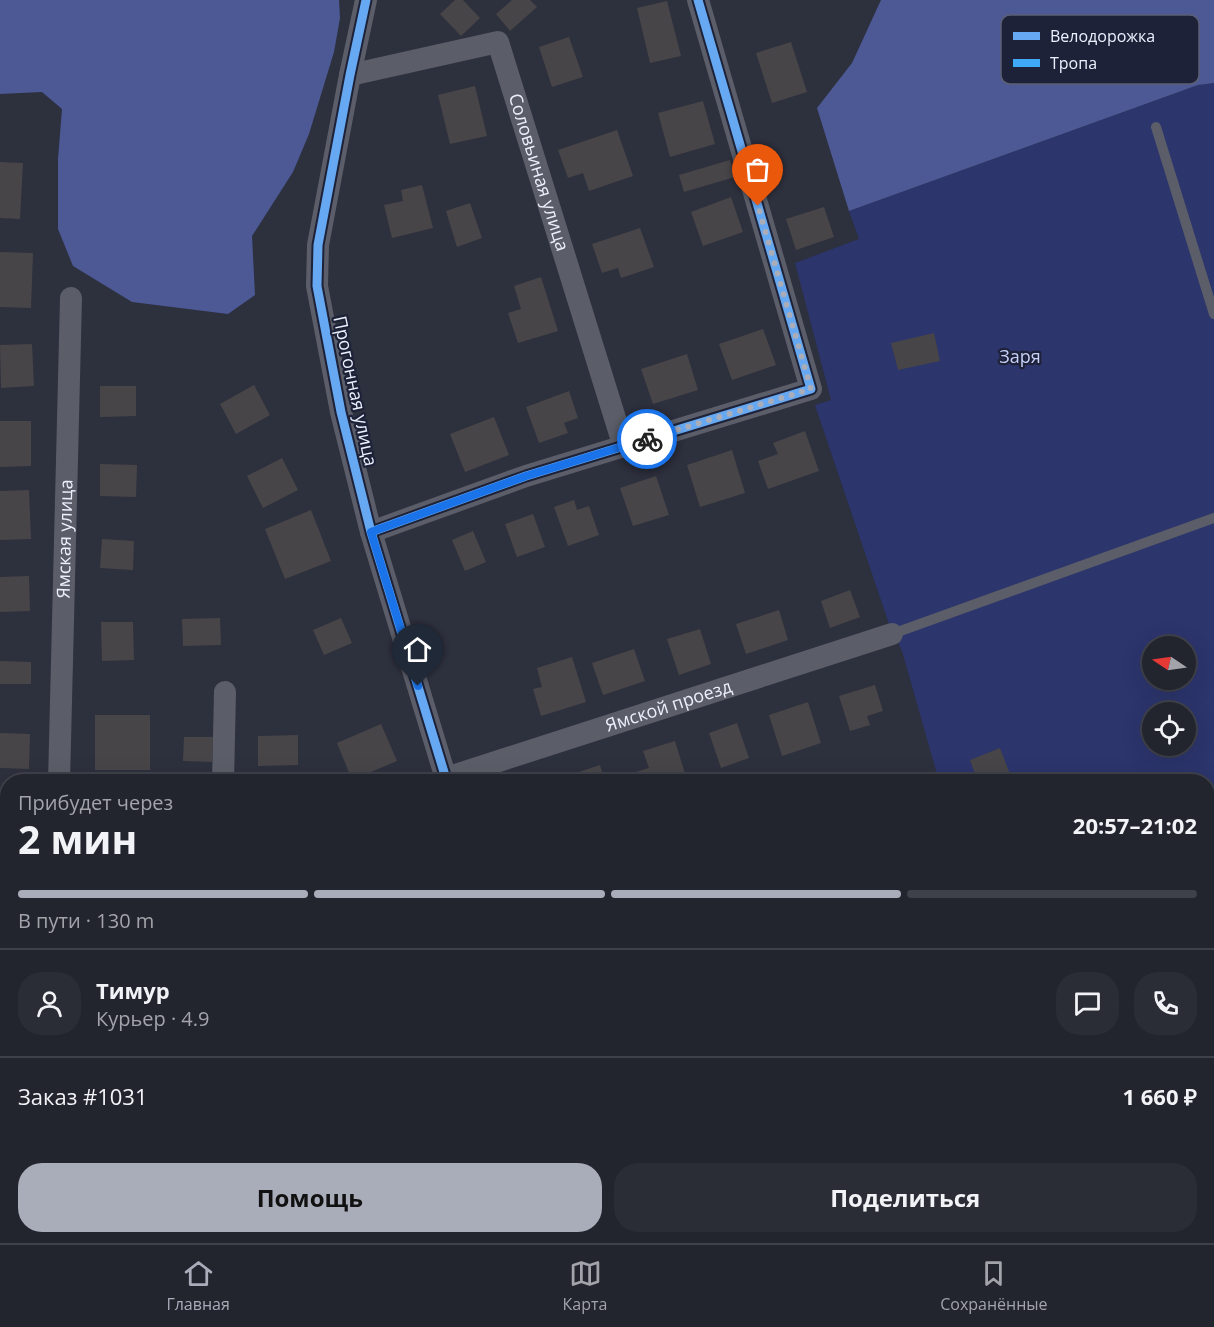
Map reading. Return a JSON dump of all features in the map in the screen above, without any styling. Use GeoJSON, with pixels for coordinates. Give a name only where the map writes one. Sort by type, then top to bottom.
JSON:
{"type":"FeatureCollection","features":[{"type":"Feature","properties":{"kind":"street","name":"Прогонная улица"},"geometry":{"type":"LineString","coordinates":[[366,0],[318,245],[317,286],[341,412],[371,532],[445,774]]}},
{"type":"Feature","properties":{"kind":"street"},"geometry":{"type":"LineString","coordinates":[[371,532],[526,476],[811,389],[698,0]]}},
{"type":"Feature","properties":{"kind":"street","name":"Соловьиная улица"},"geometry":{"type":"LineString","coordinates":[[350,75],[498,42],[624,447]]}},
{"type":"Feature","properties":{"kind":"street","name":"Ямская улица"},"geometry":{"type":"LineString","coordinates":[[59,774],[71,298]]}},
{"type":"Feature","properties":{"kind":"street","name":"Ямской проезд"},"geometry":{"type":"LineString","coordinates":[[465,774],[892,634]]}},
{"type":"Feature","properties":{"kind":"street"},"geometry":{"type":"LineString","coordinates":[[223,774],[225,692]]}},
{"type":"Feature","properties":{"kind":"lane"},"geometry":{"type":"LineString","coordinates":[[1156,127],[1214,314]]}},
{"type":"Feature","properties":{"kind":"lane"},"geometry":{"type":"LineString","coordinates":[[892,634],[1214,518]]}},
{"type":"Feature","properties":{"kind":"green space","name":"Заря"},"geometry":{"type":"Polygon","coordinates":[[[1214,83],[1214,774],[937,774],[902,651],[889,624],[815,405],[831,400],[795,263],[859,239],[849,211],[1198,85],[1214,83]]]}},
{"type":"Feature","properties":{"kind":"shaded area"},"geometry":{"type":"Polygon","coordinates":[[[0,0],[339,0],[340,18],[334,52],[309,134],[293,172],[252,236],[255,295],[228,314],[132,302],[73,266],[58,229],[58,159],[62,109],[42,92],[0,94],[0,0]]]}},
{"type":"Feature","properties":{"kind":"shaded area"},"geometry":{"type":"Polygon","coordinates":[[[881,0],[1214,0],[1214,83],[1198,85],[849,211],[817,108],[852,63],[881,0]]]}},
{"type":"Feature","properties":{"kind":"building"},"geometry":{"type":"Polygon","coordinates":[[[455,0],[463,0],[480,18],[461,36],[440,14],[455,0]]]}},
{"type":"Feature","properties":{"kind":"building"},"geometry":{"type":"Polygon","coordinates":[[[512,0],[530,0],[537,7],[510,31],[496,14],[512,0]]]}},
{"type":"Feature","properties":{"kind":"building"},"geometry":{"type":"Polygon","coordinates":[[[667,1],[681,56],[650,63],[637,8],[667,1]]]}},
{"type":"Feature","properties":{"kind":"building"},"geometry":{"type":"Polygon","coordinates":[[[569,37],[583,77],[552,87],[539,47],[569,37]]]}},
{"type":"Feature","properties":{"kind":"building"},"geometry":{"type":"Polygon","coordinates":[[[791,42],[807,92],[772,103],[756,53],[791,42]]]}},
{"type":"Feature","properties":{"kind":"building"},"geometry":{"type":"Polygon","coordinates":[[[475,86],[487,136],[450,144],[438,95],[475,86]]]}},
{"type":"Feature","properties":{"kind":"building"},"geometry":{"type":"Polygon","coordinates":[[[703,101],[715,144],[670,157],[658,113],[703,101]]]}},
{"type":"Feature","properties":{"kind":"building"},"geometry":{"type":"Polygon","coordinates":[[[617,130],[633,176],[589,191],[583,173],[568,178],[558,150],[617,130]]]}},
{"type":"Feature","properties":{"kind":"building"},"geometry":{"type":"Polygon","coordinates":[[[730,160],[735,177],[684,192],[679,175],[730,160]]]}},
{"type":"Feature","properties":{"kind":"building"},"geometry":{"type":"Polygon","coordinates":[[[0,162],[23,163],[20,219],[0,218],[0,162]]]}},
{"type":"Feature","properties":{"kind":"building"},"geometry":{"type":"Polygon","coordinates":[[[422,185],[433,228],[392,238],[384,205],[403,201],[401,190],[422,185]]]}},
{"type":"Feature","properties":{"kind":"building"},"geometry":{"type":"Polygon","coordinates":[[[731,197],[743,232],[703,246],[691,212],[731,197]]]}},
{"type":"Feature","properties":{"kind":"building"},"geometry":{"type":"Polygon","coordinates":[[[470,203],[482,238],[457,247],[446,211],[470,203]]]}},
{"type":"Feature","properties":{"kind":"building"},"geometry":{"type":"Polygon","coordinates":[[[824,207],[834,237],[796,250],[786,219],[824,207]]]}},
{"type":"Feature","properties":{"kind":"building"},"geometry":{"type":"Polygon","coordinates":[[[640,228],[654,267],[621,278],[618,268],[602,273],[592,244],[640,228]]]}},
{"type":"Feature","properties":{"kind":"building"},"geometry":{"type":"Polygon","coordinates":[[[0,252],[33,253],[31,308],[0,307],[0,252]]]}},
{"type":"Feature","properties":{"kind":"building"},"geometry":{"type":"Polygon","coordinates":[[[541,277],[558,331],[518,343],[508,313],[521,309],[514,286],[541,277]]]}},
{"type":"Feature","properties":{"kind":"building"},"geometry":{"type":"Polygon","coordinates":[[[763,329],[776,365],[732,380],[719,344],[763,329]]]}},
{"type":"Feature","properties":{"kind":"building"},"geometry":{"type":"Polygon","coordinates":[[[934,333],[940,361],[898,370],[891,343],[934,333]]]}},
{"type":"Feature","properties":{"kind":"building"},"geometry":{"type":"Polygon","coordinates":[[[32,344],[34,386],[1,388],[0,345],[32,344]]]}},
{"type":"Feature","properties":{"kind":"building"},"geometry":{"type":"Polygon","coordinates":[[[687,354],[698,390],[653,404],[641,369],[687,354]]]}},
{"type":"Feature","properties":{"kind":"building"},"geometry":{"type":"Polygon","coordinates":[[[254,385],[270,415],[236,434],[220,404],[254,385]]]}},
{"type":"Feature","properties":{"kind":"building"},"geometry":{"type":"Polygon","coordinates":[[[100,386],[136,386],[136,416],[100,417],[100,386]]]}},
{"type":"Feature","properties":{"kind":"building"},"geometry":{"type":"Polygon","coordinates":[[[569,391],[578,418],[564,423],[568,433],[539,443],[526,407],[569,391]]]}},
{"type":"Feature","properties":{"kind":"building"},"geometry":{"type":"Polygon","coordinates":[[[494,417],[509,455],[465,472],[450,434],[494,417]]]}},
{"type":"Feature","properties":{"kind":"building"},"geometry":{"type":"Polygon","coordinates":[[[0,421],[31,421],[31,466],[0,467],[0,421]]]}},
{"type":"Feature","properties":{"kind":"building"},"geometry":{"type":"Polygon","coordinates":[[[805,431],[819,471],[768,489],[758,461],[778,454],[773,443],[805,431]]]}},
{"type":"Feature","properties":{"kind":"building"},"geometry":{"type":"Polygon","coordinates":[[[732,450],[745,493],[700,507],[687,465],[732,450]]]}},
{"type":"Feature","properties":{"kind":"building"},"geometry":{"type":"Polygon","coordinates":[[[282,458],[298,490],[263,508],[247,476],[282,458]]]}},
{"type":"Feature","properties":{"kind":"building"},"geometry":{"type":"Polygon","coordinates":[[[100,464],[137,465],[136,497],[100,496],[100,464]]]}},
{"type":"Feature","properties":{"kind":"building"},"geometry":{"type":"Polygon","coordinates":[[[656,476],[669,515],[633,526],[620,488],[656,476]]]}},
{"type":"Feature","properties":{"kind":"building"},"geometry":{"type":"Polygon","coordinates":[[[29,490],[31,539],[0,540],[0,491],[29,490]]]}},
{"type":"Feature","properties":{"kind":"building"},"geometry":{"type":"Polygon","coordinates":[[[574,500],[577,510],[589,506],[599,535],[568,546],[554,507],[574,500]]]}},
{"type":"Feature","properties":{"kind":"building"},"geometry":{"type":"Polygon","coordinates":[[[311,510],[331,561],[285,579],[265,529],[311,510]]]}},
{"type":"Feature","properties":{"kind":"building"},"geometry":{"type":"Polygon","coordinates":[[[533,514],[545,547],[517,557],[505,524],[533,514]]]}},
{"type":"Feature","properties":{"kind":"building"},"geometry":{"type":"Polygon","coordinates":[[[473,531],[486,562],[465,571],[452,540],[473,531]]]}},
{"type":"Feature","properties":{"kind":"building"},"geometry":{"type":"Polygon","coordinates":[[[102,539],[134,541],[133,570],[100,568],[102,539]]]}},
{"type":"Feature","properties":{"kind":"building"},"geometry":{"type":"Polygon","coordinates":[[[29,576],[30,611],[0,612],[0,577],[29,576]]]}},
{"type":"Feature","properties":{"kind":"building"},"geometry":{"type":"Polygon","coordinates":[[[850,590],[860,617],[830,628],[821,601],[850,590]]]}},
{"type":"Feature","properties":{"kind":"building"},"geometry":{"type":"Polygon","coordinates":[[[779,610],[788,640],[746,654],[736,624],[779,610]]]}},
{"type":"Feature","properties":{"kind":"building"},"geometry":{"type":"Polygon","coordinates":[[[220,618],[221,645],[183,646],[182,619],[220,618]]]}},
{"type":"Feature","properties":{"kind":"building"},"geometry":{"type":"Polygon","coordinates":[[[341,618],[352,643],[324,655],[313,630],[341,618]]]}},
{"type":"Feature","properties":{"kind":"building"},"geometry":{"type":"Polygon","coordinates":[[[101,622],[133,622],[134,660],[102,661],[101,622]]]}},
{"type":"Feature","properties":{"kind":"building"},"geometry":{"type":"Polygon","coordinates":[[[700,629],[711,664],[679,675],[667,639],[700,629]]]}},
{"type":"Feature","properties":{"kind":"building"},"geometry":{"type":"Polygon","coordinates":[[[634,649],[645,681],[603,695],[592,663],[634,649]]]}},
{"type":"Feature","properties":{"kind":"building"},"geometry":{"type":"Polygon","coordinates":[[[572,657],[586,702],[541,716],[533,689],[542,687],[537,668],[572,657]]]}},
{"type":"Feature","properties":{"kind":"building"},"geometry":{"type":"Polygon","coordinates":[[[0,661],[31,662],[31,684],[0,684],[0,661]]]}},
{"type":"Feature","properties":{"kind":"building"},"geometry":{"type":"Polygon","coordinates":[[[875,685],[883,711],[867,716],[870,725],[850,731],[839,696],[875,685]]]}},
{"type":"Feature","properties":{"kind":"building"},"geometry":{"type":"Polygon","coordinates":[[[808,702],[821,743],[782,756],[769,715],[808,702]]]}},
{"type":"Feature","properties":{"kind":"building"},"geometry":{"type":"Polygon","coordinates":[[[95,715],[150,715],[150,770],[95,770],[95,715]]]}},
{"type":"Feature","properties":{"kind":"building"},"geometry":{"type":"Polygon","coordinates":[[[737,723],[749,758],[721,768],[709,733],[737,723]]]}},
{"type":"Feature","properties":{"kind":"building"},"geometry":{"type":"Polygon","coordinates":[[[381,724],[397,761],[366,774],[350,774],[337,743],[381,724]]]}},
{"type":"Feature","properties":{"kind":"building"},"geometry":{"type":"Polygon","coordinates":[[[0,733],[30,734],[29,769],[0,768],[0,733]]]}},
{"type":"Feature","properties":{"kind":"building"},"geometry":{"type":"Polygon","coordinates":[[[298,735],[298,765],[258,766],[258,736],[298,735]]]}},
{"type":"Feature","properties":{"kind":"building"},"geometry":{"type":"Polygon","coordinates":[[[184,737],[213,737],[212,762],[183,761],[184,737]]]}},
{"type":"Feature","properties":{"kind":"building"},"geometry":{"type":"Polygon","coordinates":[[[675,741],[685,774],[632,774],[649,768],[643,751],[675,741]]]}},
{"type":"Feature","properties":{"kind":"building"},"geometry":{"type":"Polygon","coordinates":[[[1000,748],[1010,774],[975,774],[970,760],[1000,748]]]}},
{"type":"Feature","properties":{"kind":"building"},"geometry":{"type":"Polygon","coordinates":[[[600,765],[603,774],[573,774],[600,765]]]}},
{"type":"Feature","properties":{"kind":"cycle path"},"geometry":{"type":"LineString","coordinates":[[366,0],[318,245],[317,286],[341,412],[371,532],[445,774]]}},
{"type":"Feature","properties":{"kind":"cycle path"},"geometry":{"type":"LineString","coordinates":[[371,532],[526,476],[811,389],[698,0]]}},
{"type":"Feature","properties":{"kind":"way so far"},"geometry":{"type":"LineString","coordinates":[[647,439],[811,389],[758,206]]}},
{"type":"Feature","properties":{"kind":"route"},"geometry":{"type":"LineString","coordinates":[[418,686],[371,532],[526,476],[647,439]]}}]}
